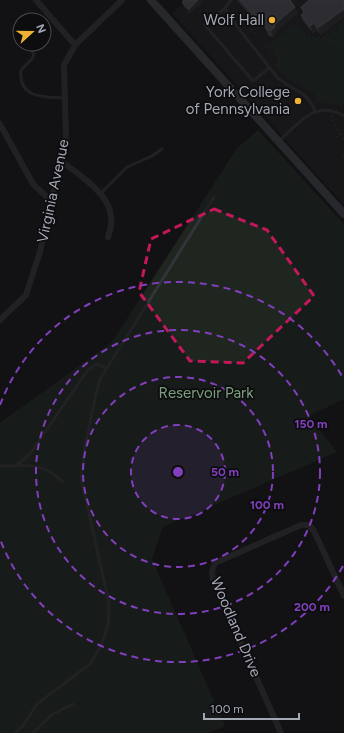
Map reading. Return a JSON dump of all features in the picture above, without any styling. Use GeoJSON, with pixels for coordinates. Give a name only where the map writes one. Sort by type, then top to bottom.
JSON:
{"type":"FeatureCollection","features":[{"type":"Feature","properties":{"kind":"main road"},"geometry":{"type":"LineString","coordinates":[[151,0],[344,214]]}},
{"type":"Feature","properties":{"kind":"street"},"geometry":{"type":"LineString","coordinates":[[36,0],[75,45]]}},
{"type":"Feature","properties":{"kind":"street","name":"Virginia Avenue"},"geometry":{"type":"LineString","coordinates":[[0,320],[26,295],[40,252],[66,139],[64,65],[75,45],[122,0]]}},
{"type":"Feature","properties":{"kind":"street"},"geometry":{"type":"LineString","coordinates":[[0,124],[33,184],[51,201]]}},
{"type":"Feature","properties":{"kind":"street"},"geometry":{"type":"LineString","coordinates":[[60,160],[101,193],[111,215],[108,237]]}},
{"type":"Feature","properties":{"kind":"street","name":"Woodland Drive"},"geometry":{"type":"LineString","coordinates":[[282,733],[213,580],[212,571],[215,563],[301,525],[310,525],[344,596]]}},
{"type":"Feature","properties":{"kind":"lane"},"geometry":{"type":"LineString","coordinates":[[231,0],[225,8],[204,25],[253,81],[269,68]]}},
{"type":"Feature","properties":{"kind":"lane"},"geometry":{"type":"LineString","coordinates":[[225,8],[227,14],[269,68],[284,84],[307,96],[315,111]]}},
{"type":"Feature","properties":{"kind":"lane"},"geometry":{"type":"LineString","coordinates":[[33,52],[34,57],[21,70],[24,86],[31,93],[39,97],[64,98]]}},
{"type":"Feature","properties":{"kind":"lane"},"geometry":{"type":"LineString","coordinates":[[279,141],[315,111],[330,110],[344,116]]}},
{"type":"Feature","properties":{"kind":"lane"},"geometry":{"type":"LineString","coordinates":[[101,193],[127,167],[152,156],[162,149]]}},
{"type":"Feature","properties":{"kind":"lane"},"geometry":{"type":"LineString","coordinates":[[15,733],[23,726],[37,704],[90,664],[101,646],[108,625],[109,603],[81,478],[85,447],[96,394],[100,379],[214,197]]}},
{"type":"Feature","properties":{"kind":"lane"},"geometry":{"type":"LineString","coordinates":[[17,465],[30,454],[87,371],[96,364],[107,368]]}},
{"type":"Feature","properties":{"kind":"lane"},"geometry":{"type":"LineString","coordinates":[[0,466],[37,465],[51,471],[63,482]]}},
{"type":"Feature","properties":{"kind":"lane"},"geometry":{"type":"LineString","coordinates":[[33,733],[51,715],[73,704]]}},
{"type":"Feature","properties":{"kind":"path"},"geometry":{"type":"LineString","coordinates":[[294,0],[300,9],[306,4]]}},
{"type":"Feature","properties":{"kind":"path"},"geometry":{"type":"LineString","coordinates":[[239,13],[266,47],[280,61],[274,67]]}},
{"type":"Feature","properties":{"kind":"path"},"geometry":{"type":"LineString","coordinates":[[322,38],[344,21]]}},
{"type":"Feature","properties":{"kind":"path"},"geometry":{"type":"LineString","coordinates":[[284,24],[288,29]]}},
{"type":"Feature","properties":{"kind":"path"},"geometry":{"type":"LineString","coordinates":[[266,47],[292,26],[300,27],[307,36],[322,38],[344,44]]}},
{"type":"Feature","properties":{"kind":"path"},"geometry":{"type":"LineString","coordinates":[[332,115],[331,117],[344,141]]}},
{"type":"Feature","properties":{"kind":"path"},"geometry":{"type":"LineString","coordinates":[[336,138],[344,133]]}},
{"type":"Feature","properties":{"kind":"highlighted area"},"geometry":{"type":"Polygon","coordinates":[[[214,209],[267,230],[314,296],[243,363],[190,361],[139,292],[151,239],[214,209]]]}},
{"type":"Feature","properties":{"kind":"shaded area","name":"York College of Pennsylvania"},"geometry":{"type":"Polygon","coordinates":[[[186,0],[344,0],[344,205],[172,13],[186,0]]]}},
{"type":"Feature","properties":{"kind":"green space"},"geometry":{"type":"Polygon","coordinates":[[[341,24],[344,24],[344,104],[320,103],[313,93],[282,75],[275,65],[280,61],[269,46],[292,27],[300,29],[306,37],[323,39],[341,24]]]}},
{"type":"Feature","properties":{"kind":"green space","name":"Reservoir Park"},"geometry":{"type":"Polygon","coordinates":[[[258,130],[344,224],[344,399],[309,416],[337,452],[163,527],[152,559],[225,726],[208,733],[0,733],[0,423],[112,342],[237,148],[258,130]]]}},
{"type":"Feature","properties":{"kind":"building"},"geometry":{"type":"Polygon","coordinates":[[[184,0],[198,0],[189,9],[182,2],[184,0]]]}},
{"type":"Feature","properties":{"kind":"building","name":"Wolf Hall"},"geometry":{"type":"Polygon","coordinates":[[[240,0],[290,0],[295,7],[275,24],[274,28],[267,30],[265,27],[266,16],[260,21],[240,0]]]}},
{"type":"Feature","properties":{"kind":"building"},"geometry":{"type":"Polygon","coordinates":[[[309,0],[344,0],[344,9],[318,28],[314,23],[310,26],[301,15],[305,12],[301,7],[309,0]]]}},
{"type":"Feature","properties":{"kind":"place","name":"Wolf Hall"},"geometry":{"type":"Point","coordinates":[272,20]}},
{"type":"Feature","properties":{"kind":"place","name":"York College of Pennsylvania"},"geometry":{"type":"Point","coordinates":[298,101]}}]}
